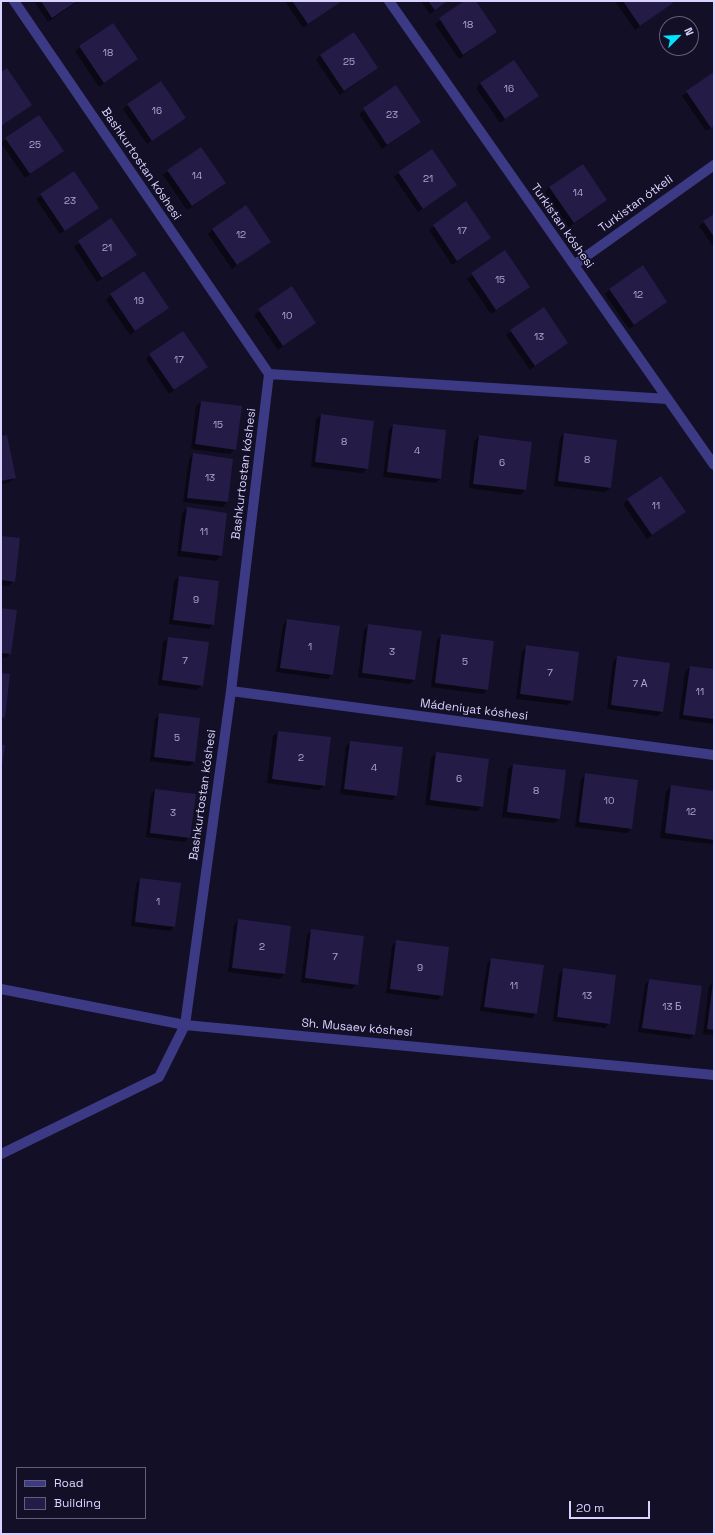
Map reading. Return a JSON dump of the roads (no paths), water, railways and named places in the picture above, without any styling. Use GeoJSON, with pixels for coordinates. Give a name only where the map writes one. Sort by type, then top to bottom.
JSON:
{"type":"FeatureCollection","features":[{"type":"Feature","properties":{"kind":"street","name":"Bashkurtostan kóshesi"},"geometry":{"type":"LineString","coordinates":[[1,1154],[159,1077],[185,1025],[231,692],[269,374],[14,1]]}},
{"type":"Feature","properties":{"kind":"street","name":"Turkistan kóshesi"},"geometry":{"type":"LineString","coordinates":[[389,1],[714,465]]}},
{"type":"Feature","properties":{"kind":"street","name":"Turkistan ótkeli"},"geometry":{"type":"LineString","coordinates":[[574,265],[714,165]]}},
{"type":"Feature","properties":{"kind":"street"},"geometry":{"type":"LineString","coordinates":[[269,374],[668,399]]}},
{"type":"Feature","properties":{"kind":"street","name":"Mádeniyat kóshesi"},"geometry":{"type":"LineString","coordinates":[[231,692],[714,755]]}},
{"type":"Feature","properties":{"kind":"street","name":"Sh. Musaev kóshesi"},"geometry":{"type":"LineString","coordinates":[[1,989],[185,1025],[714,1074]]}}]}
